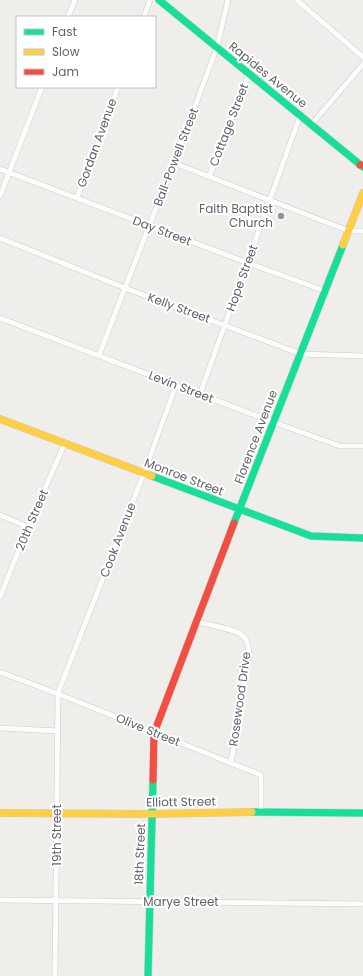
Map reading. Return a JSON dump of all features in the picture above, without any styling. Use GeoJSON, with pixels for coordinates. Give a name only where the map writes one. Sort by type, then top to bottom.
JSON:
{"type":"FeatureCollection","features":[{"type":"Feature","properties":{"kind":"street"},"geometry":{"type":"LineString","coordinates":[[68,16],[75,0]]}},
{"type":"Feature","properties":{"kind":"street"},"geometry":{"type":"LineString","coordinates":[[144,16],[150,0]]}},
{"type":"Feature","properties":{"kind":"street","name":"Rapides Avenue"},"geometry":{"type":"LineString","coordinates":[[159,0],[362,166]]}},
{"type":"Feature","properties":{"kind":"street","name":"Ball-Powell Street"},"geometry":{"type":"LineString","coordinates":[[99,356],[174,163],[217,47],[228,0]]}},
{"type":"Feature","properties":{"kind":"street"},"geometry":{"type":"LineString","coordinates":[[297,0],[363,57]]}},
{"type":"Feature","properties":{"kind":"street"},"geometry":{"type":"LineString","coordinates":[[311,124],[363,64]]}},
{"type":"Feature","properties":{"kind":"street","name":"Cottage Street"},"geometry":{"type":"LineString","coordinates":[[209,177],[249,74]]}},
{"type":"Feature","properties":{"kind":"street"},"geometry":{"type":"LineString","coordinates":[[0,196],[42,88]]}},
{"type":"Feature","properties":{"kind":"street","name":"Gordan Avenue"},"geometry":{"type":"LineString","coordinates":[[77,198],[118,88]]}},
{"type":"Feature","properties":{"kind":"street","name":"Hope Street"},"geometry":{"type":"LineString","coordinates":[[200,394],[300,116]]}},
{"type":"Feature","properties":{"kind":"street"},"geometry":{"type":"LineString","coordinates":[[174,163],[349,231],[363,231]]}},
{"type":"Feature","properties":{"kind":"street","name":"Day Street"},"geometry":{"type":"LineString","coordinates":[[0,169],[325,291]]}},
{"type":"Feature","properties":{"kind":"street","name":"Florence Avenue"},"geometry":{"type":"LineString","coordinates":[[154,733],[273,422],[363,193]]}},
{"type":"Feature","properties":{"kind":"street","name":"Kelly Street"},"geometry":{"type":"LineString","coordinates":[[0,238],[125,288],[301,354],[363,356]]}},
{"type":"Feature","properties":{"kind":"street","name":"Levin Street"},"geometry":{"type":"LineString","coordinates":[[0,318],[340,446],[363,446]]}},
{"type":"Feature","properties":{"kind":"street","name":"Cook Avenue"},"geometry":{"type":"LineString","coordinates":[[58,694],[144,473],[176,385]]}},
{"type":"Feature","properties":{"kind":"street","name":"Monroe Street"},"geometry":{"type":"LineString","coordinates":[[0,419],[311,536],[363,538]]}},
{"type":"Feature","properties":{"kind":"street","name":"20th Street"},"geometry":{"type":"LineString","coordinates":[[0,594],[64,443]]}},
{"type":"Feature","properties":{"kind":"street"},"geometry":{"type":"LineString","coordinates":[[0,515],[28,527]]}},
{"type":"Feature","properties":{"kind":"street","name":"Rosewood Drive"},"geometry":{"type":"LineString","coordinates":[[197,622],[237,632],[245,638],[248,644],[249,652],[231,763]]}},
{"type":"Feature","properties":{"kind":"street","name":"Olive Street"},"geometry":{"type":"LineString","coordinates":[[0,672],[261,774],[261,812]]}},
{"type":"Feature","properties":{"kind":"street","name":"19th Street"},"geometry":{"type":"LineString","coordinates":[[55,976],[58,694]]}},
{"type":"Feature","properties":{"kind":"street"},"geometry":{"type":"LineString","coordinates":[[0,728],[58,731]]}},
{"type":"Feature","properties":{"kind":"street","name":"18th Street"},"geometry":{"type":"LineString","coordinates":[[148,976],[154,733]]}},
{"type":"Feature","properties":{"kind":"street","name":"Elliott Street"},"geometry":{"type":"LineString","coordinates":[[0,813],[363,813]]}},
{"type":"Feature","properties":{"kind":"street","name":"Marye Street"},"geometry":{"type":"LineString","coordinates":[[0,900],[363,904]]}},
{"type":"Feature","properties":{"kind":"traffic: fast"},"geometry":{"type":"LineString","coordinates":[[159,0],[363,167]]}},
{"type":"Feature","properties":{"kind":"traffic: fast"},"geometry":{"type":"LineString","coordinates":[[234,523],[343,245]]}},
{"type":"Feature","properties":{"kind":"traffic: fast"},"geometry":{"type":"LineString","coordinates":[[152,476],[311,536],[363,538]]}},
{"type":"Feature","properties":{"kind":"traffic: fast"},"geometry":{"type":"LineString","coordinates":[[148,976],[153,780]]}},
{"type":"Feature","properties":{"kind":"traffic: fast"},"geometry":{"type":"LineString","coordinates":[[252,812],[363,813]]}},
{"type":"Feature","properties":{"kind":"traffic: slow"},"geometry":{"type":"LineString","coordinates":[[343,245],[363,193]]}},
{"type":"Feature","properties":{"kind":"traffic: slow"},"geometry":{"type":"LineString","coordinates":[[0,419],[152,476]]}},
{"type":"Feature","properties":{"kind":"traffic: slow"},"geometry":{"type":"LineString","coordinates":[[0,813],[152,814],[252,812]]}},
{"type":"Feature","properties":{"kind":"traffic: jam"},"geometry":{"type":"LineString","coordinates":[[153,780],[154,733],[234,523]]}},
{"type":"Feature","properties":{"kind":"place","name":"Faith Baptist Church"},"geometry":{"type":"Point","coordinates":[281,216]}}]}
